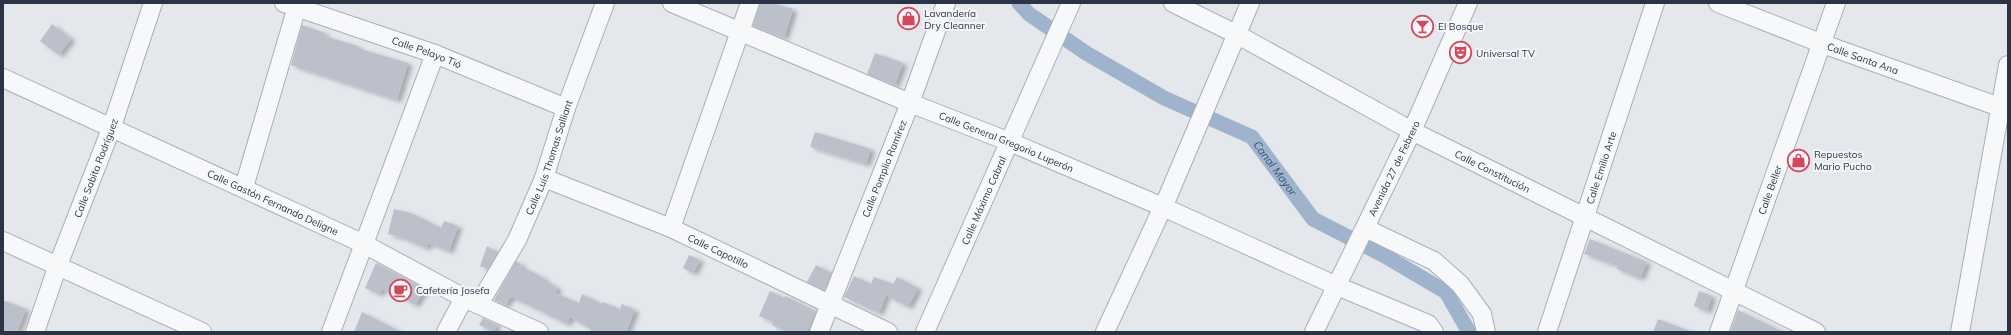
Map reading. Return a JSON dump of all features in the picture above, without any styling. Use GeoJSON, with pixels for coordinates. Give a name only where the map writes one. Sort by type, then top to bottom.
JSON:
{"type":"FeatureCollection","features":[{"type":"Feature","properties":{"kind":"street","name":"Calle Sabita Rodríguez"},"geometry":{"type":"LineString","coordinates":[[35,332],[58,265],[111,129],[153,3]]}},
{"type":"Feature","properties":{"kind":"street","name":"Calle Luis Thomas Salliant"},"geometry":{"type":"LineString","coordinates":[[446,332],[517,240],[544,178],[566,108],[605,3]]}},
{"type":"Feature","properties":{"kind":"street","name":"Calle General Gregorio Luperón"},"geometry":{"type":"LineString","coordinates":[[672,3],[910,103],[1010,142],[1163,207],[1337,286]]}},
{"type":"Feature","properties":{"kind":"street"},"geometry":{"type":"LineString","coordinates":[[671,228],[750,3]]}},
{"type":"Feature","properties":{"kind":"street","name":"Calle Pomplio Ramírez"},"geometry":{"type":"LineString","coordinates":[[818,332],[831,305],[910,103],[946,3]]}},
{"type":"Feature","properties":{"kind":"street","name":"Calle Máximo Cabral"},"geometry":{"type":"LineString","coordinates":[[925,332],[1071,3]]}},
{"type":"Feature","properties":{"kind":"street","name":"Calle Constitución"},"geometry":{"type":"LineString","coordinates":[[1173,3],[1236,34],[1412,131],[1816,332]]}},
{"type":"Feature","properties":{"kind":"street"},"geometry":{"type":"LineString","coordinates":[[1104,332],[1163,207],[1250,3]]}},
{"type":"Feature","properties":{"kind":"street","name":"Avenida 27 de Febrero"},"geometry":{"type":"LineString","coordinates":[[1314,332],[1412,131],[1468,3]]}},
{"type":"Feature","properties":{"kind":"street","name":"Calle Emilio Arte"},"geometry":{"type":"LineString","coordinates":[[1547,332],[1586,217],[1654,3]]}},
{"type":"Feature","properties":{"kind":"street","name":"Calle Santa Ana"},"geometry":{"type":"LineString","coordinates":[[1718,3],[1823,44],[2004,109]]}},
{"type":"Feature","properties":{"kind":"street","name":"Calle Beller"},"geometry":{"type":"LineString","coordinates":[[1720,332],[1823,44],[1836,3]]}},
{"type":"Feature","properties":{"kind":"street","name":"Calle Pelayo Tió"},"geometry":{"type":"LineString","coordinates":[[293,5],[434,54],[566,108]]}},
{"type":"Feature","properties":{"kind":"street"},"geometry":{"type":"LineString","coordinates":[[244,187],[293,5]]}},
{"type":"Feature","properties":{"kind":"street"},"geometry":{"type":"LineString","coordinates":[[332,332],[434,54]]}},
{"type":"Feature","properties":{"kind":"street"},"geometry":{"type":"LineString","coordinates":[[1960,332],[2004,109],[2008,65]]}},
{"type":"Feature","properties":{"kind":"street","name":"Calle Gastón Fernando Deligne"},"geometry":{"type":"LineString","coordinates":[[3,78],[111,129],[244,187],[364,244],[471,301],[539,332]]}},
{"type":"Feature","properties":{"kind":"street","name":"Calle Capotillo"},"geometry":{"type":"LineString","coordinates":[[544,178],[671,228],[888,332]]}},
{"type":"Feature","properties":{"kind":"street"},"geometry":{"type":"LineString","coordinates":[[1364,231],[1434,261],[1460,284],[1482,314],[1486,332]]}},
{"type":"Feature","properties":{"kind":"street"},"geometry":{"type":"LineString","coordinates":[[3,241],[202,332]]}},
{"type":"Feature","properties":{"kind":"street"},"geometry":{"type":"LineString","coordinates":[[1337,286],[1428,324],[1434,332]]}},
{"type":"Feature","properties":{"kind":"building"},"geometry":{"type":"Polygon","coordinates":[[[760,3],[773,3],[793,9],[784,38],[753,26],[760,3]]]}},
{"type":"Feature","properties":{"kind":"building"},"geometry":{"type":"Polygon","coordinates":[[[52,24],[71,39],[59,55],[40,41],[52,24]]]}},
{"type":"Feature","properties":{"kind":"building"},"geometry":{"type":"Polygon","coordinates":[[[302,25],[325,33],[324,36],[358,46],[357,48],[408,63],[397,100],[291,65],[302,25]]]}},
{"type":"Feature","properties":{"kind":"building"},"geometry":{"type":"Polygon","coordinates":[[[875,53],[903,63],[895,85],[867,74],[875,53]]]}},
{"type":"Feature","properties":{"kind":"building"},"geometry":{"type":"Polygon","coordinates":[[[815,132],[871,149],[866,164],[810,147],[815,132]]]}},
{"type":"Feature","properties":{"kind":"building"},"geometry":{"type":"Polygon","coordinates":[[[394,209],[411,213],[441,228],[444,221],[458,226],[449,251],[428,243],[426,248],[403,238],[388,234],[394,209]]]}},
{"type":"Feature","properties":{"kind":"building"},"geometry":{"type":"Polygon","coordinates":[[[1590,239],[1647,262],[1640,278],[1617,269],[1618,266],[1584,254],[1590,239]]]}},
{"type":"Feature","properties":{"kind":"building"},"geometry":{"type":"Polygon","coordinates":[[[487,246],[498,252],[488,269],[480,266],[487,246]]]}},
{"type":"Feature","properties":{"kind":"building"},"geometry":{"type":"Polygon","coordinates":[[[689,255],[700,260],[693,273],[683,268],[689,255]]]}},
{"type":"Feature","properties":{"kind":"building"},"geometry":{"type":"Polygon","coordinates":[[[516,261],[521,264],[520,266],[544,278],[543,279],[558,288],[555,293],[579,303],[582,294],[602,304],[603,302],[620,309],[622,304],[635,310],[626,332],[590,332],[591,329],[570,317],[567,324],[514,298],[510,297],[506,305],[494,300],[516,261]]]}},
{"type":"Feature","properties":{"kind":"building"},"geometry":{"type":"Polygon","coordinates":[[[376,263],[425,289],[415,305],[396,294],[395,296],[382,289],[379,294],[365,288],[376,263]]]}},
{"type":"Feature","properties":{"kind":"building"},"geometry":{"type":"Polygon","coordinates":[[[816,265],[831,273],[824,290],[807,282],[816,265]]]}},
{"type":"Feature","properties":{"kind":"building"},"geometry":{"type":"Polygon","coordinates":[[[854,276],[871,284],[874,277],[893,284],[897,277],[918,288],[908,307],[886,295],[879,313],[844,297],[854,276]]]}},
{"type":"Feature","properties":{"kind":"building"},"geometry":{"type":"Polygon","coordinates":[[[770,291],[784,298],[785,296],[816,311],[807,332],[787,332],[772,325],[773,322],[759,316],[770,291]]]}},
{"type":"Feature","properties":{"kind":"building"},"geometry":{"type":"Polygon","coordinates":[[[1699,291],[1712,296],[1707,311],[1694,306],[1699,291]]]}},
{"type":"Feature","properties":{"kind":"building"},"geometry":{"type":"Polygon","coordinates":[[[3,300],[26,309],[17,332],[3,332],[3,300]]]}},
{"type":"Feature","properties":{"kind":"building"},"geometry":{"type":"Polygon","coordinates":[[[1738,310],[1783,332],[1730,332],[1738,310]]]}},
{"type":"Feature","properties":{"kind":"building"},"geometry":{"type":"Polygon","coordinates":[[[362,312],[401,332],[354,332],[362,312]]]}},
{"type":"Feature","properties":{"kind":"building"},"geometry":{"type":"Polygon","coordinates":[[[483,318],[497,325],[494,332],[479,325],[483,318]]]}},
{"type":"Feature","properties":{"kind":"building"},"geometry":{"type":"Polygon","coordinates":[[[1658,319],[1690,331],[1690,332],[1653,332],[1658,319]]]}},
{"type":"Feature","properties":{"kind":"waterway","name":"Canal Mayor"},"geometry":{"type":"LineString","coordinates":[[1019,3],[1029,14],[1086,53],[1164,98],[1252,137],[1313,219],[1385,256],[1446,292],[1469,332]]}},
{"type":"Feature","properties":{"kind":"place","name":"Lavandería Dry Cleanner"},"geometry":{"type":"Point","coordinates":[909,19]}},
{"type":"Feature","properties":{"kind":"place","name":"El Bosque"},"geometry":{"type":"Point","coordinates":[1422,26]}},
{"type":"Feature","properties":{"kind":"place","name":"Universal TV"},"geometry":{"type":"Point","coordinates":[1460,53]}},
{"type":"Feature","properties":{"kind":"place","name":"Repuestos Mario Pucho"},"geometry":{"type":"Point","coordinates":[1798,160]}},
{"type":"Feature","properties":{"kind":"place","name":"Cafetería Josefa"},"geometry":{"type":"Point","coordinates":[401,290]}}]}
